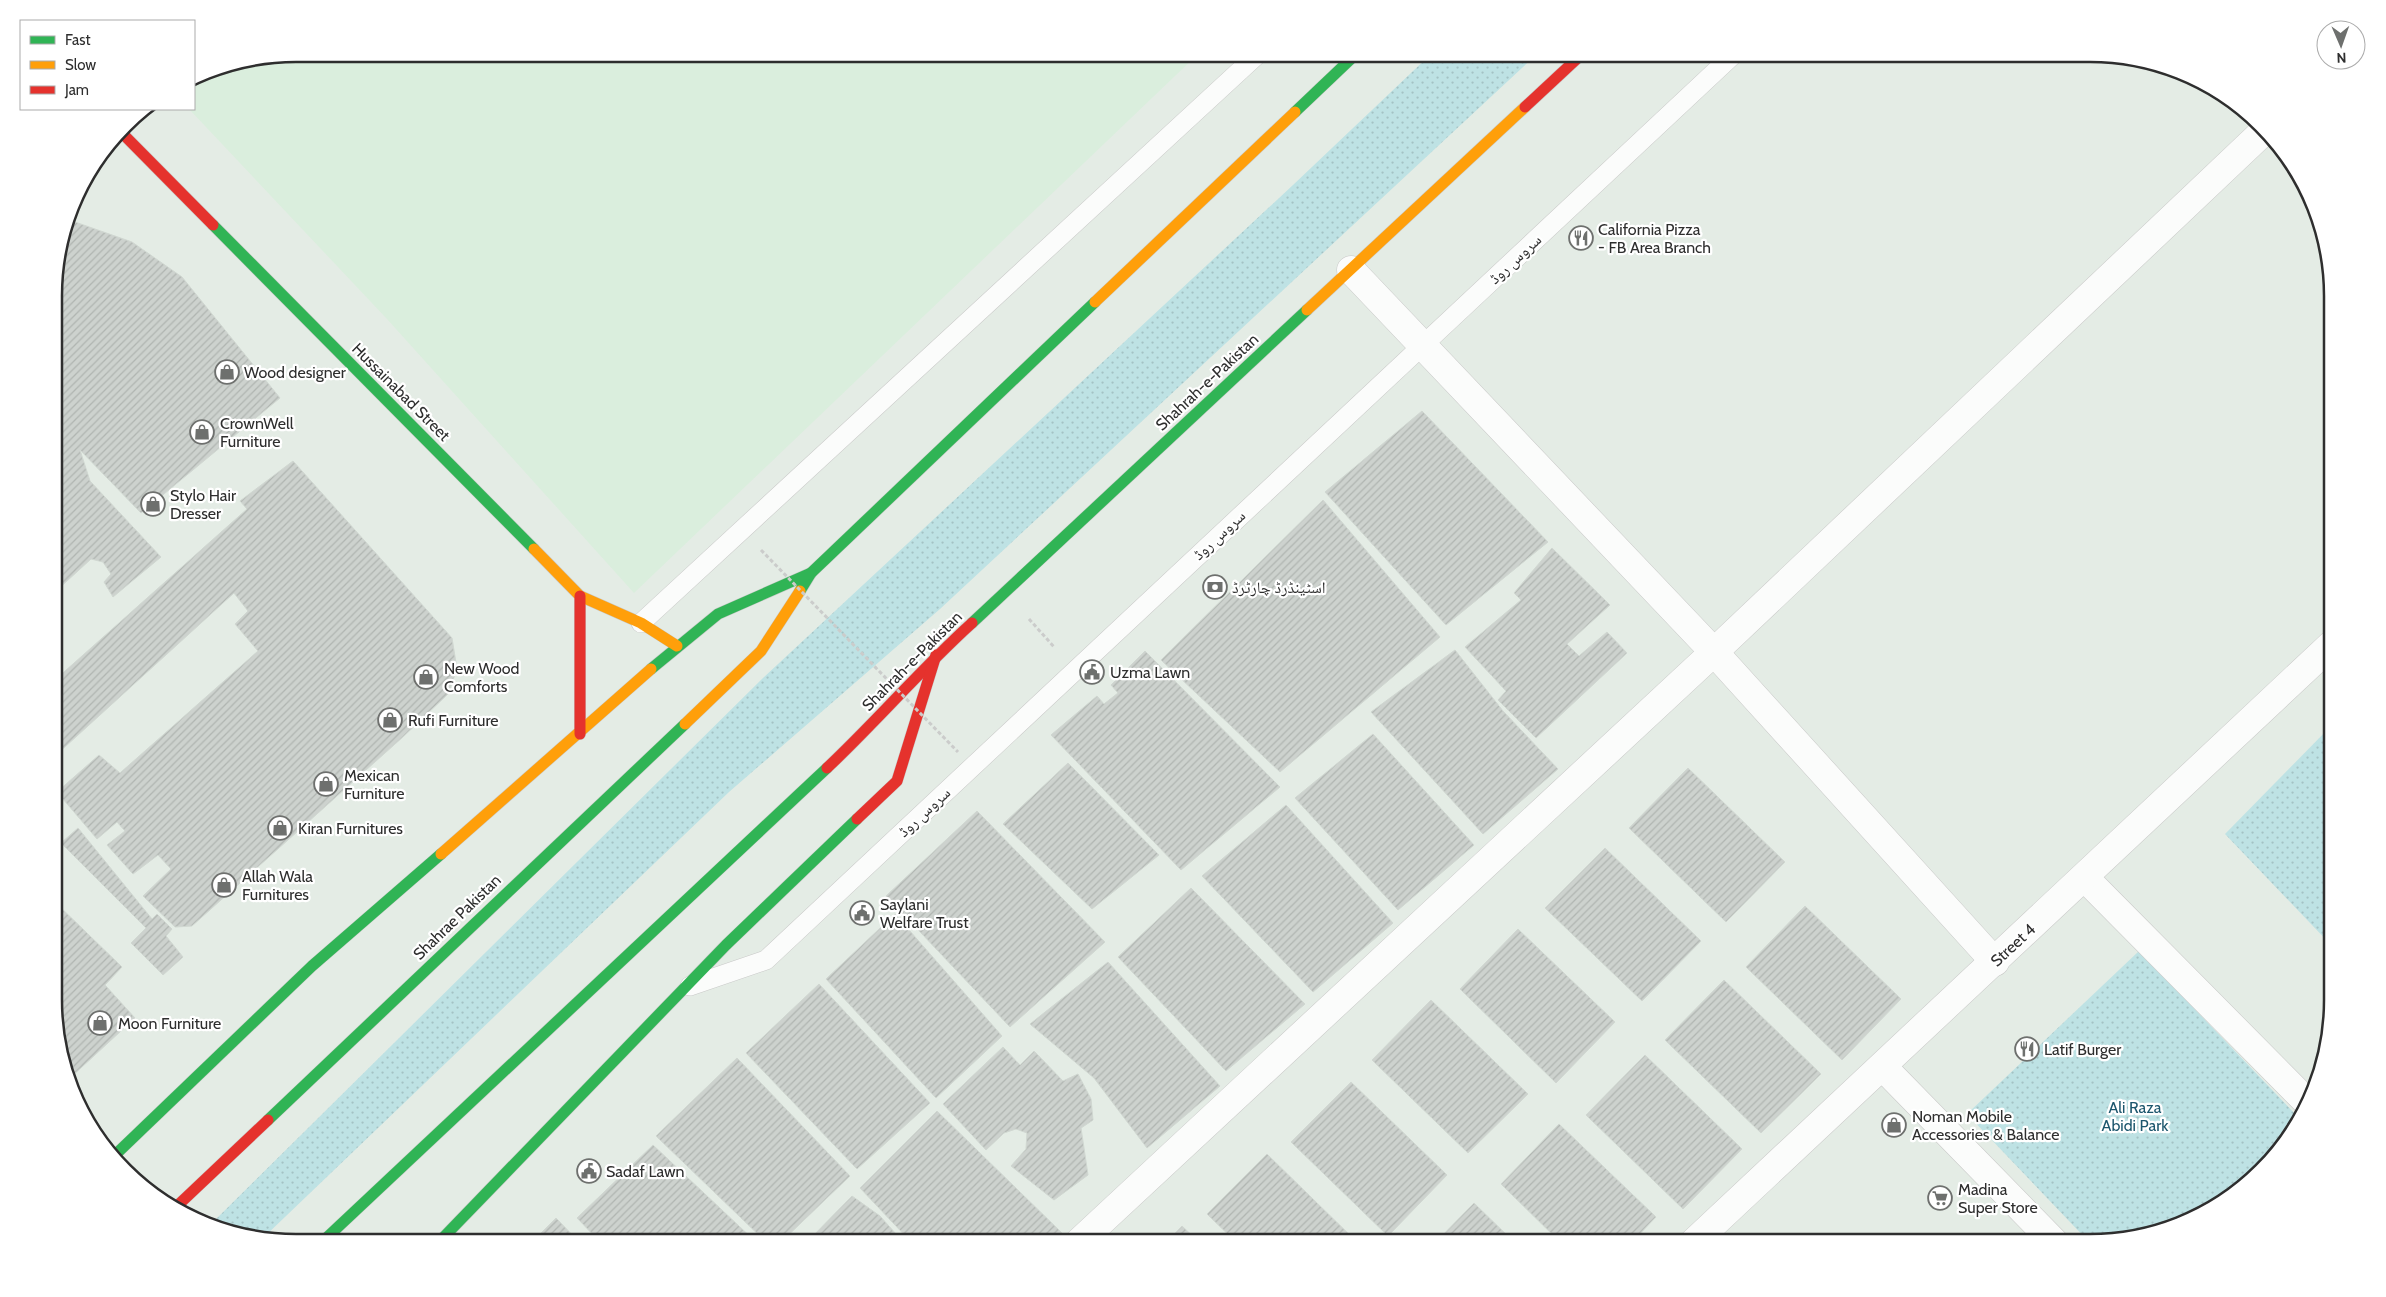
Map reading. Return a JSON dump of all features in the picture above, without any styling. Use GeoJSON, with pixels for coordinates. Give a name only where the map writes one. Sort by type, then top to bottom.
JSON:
{"type":"FeatureCollection","features":[{"type":"Feature","properties":{"kind":"main road"},"geometry":{"type":"LineString","coordinates":[[118,1152],[312,966],[580,734],[676,646],[718,614],[811,573],[1348,62]]}},
{"type":"Feature","properties":{"kind":"main road","name":"Shahrah-e-Pakistan"},"geometry":{"type":"LineString","coordinates":[[331,1234],[858,739],[936,655],[1573,62]]}},
{"type":"Feature","properties":{"kind":"main road","name":"Hussainabad Street"},"geometry":{"type":"LineString","coordinates":[[126,137],[580,596],[641,623],[676,646]]}},
{"type":"Feature","properties":{"kind":"main road","name":"Shahrae Pakistan"},"geometry":{"type":"LineString","coordinates":[[180,1203],[761,651],[811,573]]}},
{"type":"Feature","properties":{"kind":"main road"},"geometry":{"type":"LineString","coordinates":[[580,596],[580,734]]}},
{"type":"Feature","properties":{"kind":"main road"},"geometry":{"type":"LineString","coordinates":[[447,1234],[687,988],[726,945],[896,781],[936,655]]}},
{"type":"Feature","properties":{"kind":"street"},"geometry":{"type":"LineString","coordinates":[[1088,1234],[1714,652],[2259,136]]}},
{"type":"Feature","properties":{"kind":"street"},"geometry":{"type":"LineString","coordinates":[[1351,270],[1714,652],[1995,962]]}},
{"type":"Feature","properties":{"kind":"street","name":"Street 4"},"geometry":{"type":"LineString","coordinates":[[1703,1234],[2085,878],[2324,652]]}},
{"type":"Feature","properties":{"kind":"street"},"geometry":{"type":"LineString","coordinates":[[2085,878],[2303,1097]]}},
{"type":"Feature","properties":{"kind":"street"},"geometry":{"type":"LineString","coordinates":[[1883,1067],[2046,1234]]}},
{"type":"Feature","properties":{"kind":"lane"},"geometry":{"type":"LineString","coordinates":[[641,623],[1249,62]]}},
{"type":"Feature","properties":{"kind":"lane","name":"سروس روڈ"},"geometry":{"type":"LineString","coordinates":[[687,988],[766,960],[1725,62]]}},
{"type":"Feature","properties":{"kind":"path"},"geometry":{"type":"LineString","coordinates":[[761,550],[958,752]]}},
{"type":"Feature","properties":{"kind":"path"},"geometry":{"type":"LineString","coordinates":[[1005,592],[1062,655]]}},
{"type":"Feature","properties":{"kind":"shaded area"},"geometry":{"type":"Polygon","coordinates":[[[297,62],[1190,62],[634,593],[387,319],[190,110],[195,110],[195,86],[236,70],[297,62]]]}},
{"type":"Feature","properties":{"kind":"green space"},"geometry":{"type":"Polygon","coordinates":[[[1423,62],[1528,62],[940,609],[729,792],[269,1232],[236,1227],[215,1220],[763,678],[1423,62]]]}},
{"type":"Feature","properties":{"kind":"green space"},"geometry":{"type":"Polygon","coordinates":[[[2324,733],[2324,938],[2225,834],[2324,733]]]}},
{"type":"Feature","properties":{"kind":"green space","name":"Ali Raza Abidi Park"},"geometry":{"type":"Polygon","coordinates":[[[2139,951],[2294,1113],[2275,1143],[2255,1166],[2219,1195],[2179,1217],[2150,1227],[2104,1234],[2081,1234],[1967,1114],[2139,951]]]}},
{"type":"Feature","properties":{"kind":"building"},"geometry":{"type":"Polygon","coordinates":[[[75,222],[132,242],[182,277],[280,398],[141,513],[80,450],[90,481],[161,557],[113,597],[104,582],[111,574],[103,562],[91,559],[62,586],[62,297],[67,251],[75,222]]]}},
{"type":"Feature","properties":{"kind":"building"},"geometry":{"type":"Polygon","coordinates":[[[1422,411],[1548,542],[1446,625],[1325,492],[1422,411]]]}},
{"type":"Feature","properties":{"kind":"building"},"geometry":{"type":"Polygon","coordinates":[[[293,461],[452,638],[457,669],[448,694],[404,736],[192,926],[175,927],[143,896],[171,869],[158,855],[133,874],[107,845],[125,831],[117,822],[97,839],[62,798],[62,788],[99,755],[120,773],[258,651],[235,624],[248,611],[234,593],[62,750],[62,674],[247,509],[240,501],[293,461]]]}},
{"type":"Feature","properties":{"kind":"building"},"geometry":{"type":"Polygon","coordinates":[[[1323,500],[1440,637],[1280,772],[1161,660],[1323,500]]]}},
{"type":"Feature","properties":{"kind":"building"},"geometry":{"type":"Polygon","coordinates":[[[1552,548],[1610,605],[1567,644],[1579,656],[1607,632],[1627,653],[1536,738],[1498,700],[1506,691],[1465,647],[1521,600],[1514,593],[1552,548]]]}},
{"type":"Feature","properties":{"kind":"building"},"geometry":{"type":"Polygon","coordinates":[[[1455,650],[1503,711],[1558,769],[1483,834],[1371,712],[1455,650]]]}},
{"type":"Feature","properties":{"kind":"building"},"geometry":{"type":"Polygon","coordinates":[[[1145,651],[1280,787],[1181,870],[1051,735],[1097,696],[1104,704],[1118,693],[1111,685],[1145,651]]]}},
{"type":"Feature","properties":{"kind":"building"},"geometry":{"type":"Polygon","coordinates":[[[1373,734],[1474,845],[1398,910],[1295,798],[1373,734]]]}},
{"type":"Feature","properties":{"kind":"building"},"geometry":{"type":"Polygon","coordinates":[[[1068,763],[1159,855],[1092,909],[1003,824],[1068,763]]]}},
{"type":"Feature","properties":{"kind":"building"},"geometry":{"type":"Polygon","coordinates":[[[1688,768],[1785,862],[1726,922],[1629,828],[1688,768]]]}},
{"type":"Feature","properties":{"kind":"building"},"geometry":{"type":"Polygon","coordinates":[[[1286,805],[1393,923],[1313,992],[1202,876],[1286,805]]]}},
{"type":"Feature","properties":{"kind":"building"},"geometry":{"type":"Polygon","coordinates":[[[977,811],[1105,942],[1010,1027],[886,896],[977,811]]]}},
{"type":"Feature","properties":{"kind":"building"},"geometry":{"type":"Polygon","coordinates":[[[78,828],[152,919],[157,914],[172,929],[166,936],[183,957],[163,975],[131,943],[146,928],[62,842],[78,828]]]}},
{"type":"Feature","properties":{"kind":"building"},"geometry":{"type":"Polygon","coordinates":[[[1605,848],[1701,941],[1642,1001],[1545,908],[1605,848]]]}},
{"type":"Feature","properties":{"kind":"building"},"geometry":{"type":"Polygon","coordinates":[[[1191,888],[1305,1004],[1226,1071],[1118,957],[1191,888]]]}},
{"type":"Feature","properties":{"kind":"building"},"geometry":{"type":"Polygon","coordinates":[[[1805,906],[1901,999],[1842,1060],[1746,967],[1805,906]]]}},
{"type":"Feature","properties":{"kind":"building"},"geometry":{"type":"Polygon","coordinates":[[[62,909],[122,967],[105,985],[135,1018],[75,1074],[67,1046],[63,1015],[62,909]]]}},
{"type":"Feature","properties":{"kind":"building"},"geometry":{"type":"Polygon","coordinates":[[[895,914],[1002,1036],[936,1098],[826,979],[895,914]]]}},
{"type":"Feature","properties":{"kind":"building"},"geometry":{"type":"Polygon","coordinates":[[[1518,929],[1615,1022],[1556,1083],[1460,989],[1518,929]]]}},
{"type":"Feature","properties":{"kind":"building"},"geometry":{"type":"Polygon","coordinates":[[[1108,962],[1220,1086],[1147,1148],[1094,1078],[1030,1024],[1108,962]]]}},
{"type":"Feature","properties":{"kind":"building"},"geometry":{"type":"Polygon","coordinates":[[[1724,980],[1821,1074],[1761,1133],[1665,1040],[1724,980]]]}},
{"type":"Feature","properties":{"kind":"building"},"geometry":{"type":"Polygon","coordinates":[[[819,984],[930,1103],[857,1169],[746,1053],[819,984]]]}},
{"type":"Feature","properties":{"kind":"building"},"geometry":{"type":"Polygon","coordinates":[[[1431,1000],[1528,1094],[1468,1153],[1372,1060],[1431,1000]]]}},
{"type":"Feature","properties":{"kind":"building"},"geometry":{"type":"Polygon","coordinates":[[[1003,1047],[1020,1065],[1034,1051],[1063,1081],[1078,1074],[1091,1099],[1093,1120],[1081,1128],[1088,1175],[1054,1200],[1011,1166],[1026,1149],[1027,1133],[1016,1129],[1004,1133],[986,1150],[943,1104],[1003,1047]]]}},
{"type":"Feature","properties":{"kind":"building"},"geometry":{"type":"Polygon","coordinates":[[[1645,1055],[1742,1149],[1683,1209],[1586,1115],[1645,1055]]]}},
{"type":"Feature","properties":{"kind":"building"},"geometry":{"type":"Polygon","coordinates":[[[737,1058],[850,1176],[789,1234],[758,1234],[656,1136],[737,1058]]]}},
{"type":"Feature","properties":{"kind":"building"},"geometry":{"type":"Polygon","coordinates":[[[1351,1082],[1447,1175],[1390,1234],[1386,1234],[1291,1142],[1351,1082]]]}},
{"type":"Feature","properties":{"kind":"building"},"geometry":{"type":"Polygon","coordinates":[[[937,1111],[1062,1233],[903,1234],[860,1188],[937,1111]]]}},
{"type":"Feature","properties":{"kind":"building"},"geometry":{"type":"Polygon","coordinates":[[[1559,1124],[1656,1217],[1640,1234],[1552,1234],[1501,1184],[1559,1124]]]}},
{"type":"Feature","properties":{"kind":"building"},"geometry":{"type":"Polygon","coordinates":[[[653,1145],[747,1234],[592,1234],[577,1218],[653,1145]]]}},
{"type":"Feature","properties":{"kind":"building"},"geometry":{"type":"Polygon","coordinates":[[[1267,1154],[1349,1234],[1228,1234],[1207,1214],[1267,1154]]]}},
{"type":"Feature","properties":{"kind":"building"},"geometry":{"type":"Polygon","coordinates":[[[852,1196],[880,1216],[896,1234],[815,1234],[852,1196]]]}},
{"type":"Feature","properties":{"kind":"building"},"geometry":{"type":"Polygon","coordinates":[[[1474,1203],[1506,1234],[1444,1234],[1474,1203]]]}},
{"type":"Feature","properties":{"kind":"building"},"geometry":{"type":"Polygon","coordinates":[[[556,1218],[571,1234],[540,1234],[556,1218]]]}},
{"type":"Feature","properties":{"kind":"building"},"geometry":{"type":"Polygon","coordinates":[[[1182,1226],[1190,1234],[1174,1234],[1182,1226]]]}},
{"type":"Feature","properties":{"kind":"traffic: fast"},"geometry":{"type":"LineString","coordinates":[[1295,112],[1348,62]]}},
{"type":"Feature","properties":{"kind":"traffic: fast"},"geometry":{"type":"LineString","coordinates":[[213,225],[534,549]]}},
{"type":"Feature","properties":{"kind":"traffic: fast"},"geometry":{"type":"LineString","coordinates":[[800,591],[811,573],[1095,302]]}},
{"type":"Feature","properties":{"kind":"traffic: fast"},"geometry":{"type":"LineString","coordinates":[[972,623],[1307,310]]}},
{"type":"Feature","properties":{"kind":"traffic: fast"},"geometry":{"type":"LineString","coordinates":[[651,669],[718,614],[811,573]]}},
{"type":"Feature","properties":{"kind":"traffic: fast"},"geometry":{"type":"LineString","coordinates":[[268,1120],[685,724]]}},
{"type":"Feature","properties":{"kind":"traffic: fast"},"geometry":{"type":"LineString","coordinates":[[331,1234],[827,768]]}},
{"type":"Feature","properties":{"kind":"traffic: fast"},"geometry":{"type":"LineString","coordinates":[[447,1234],[726,945],[857,819]]}},
{"type":"Feature","properties":{"kind":"traffic: fast"},"geometry":{"type":"LineString","coordinates":[[118,1152],[312,966],[441,854]]}},
{"type":"Feature","properties":{"kind":"traffic: slow"},"geometry":{"type":"LineString","coordinates":[[1307,310],[1525,107]]}},
{"type":"Feature","properties":{"kind":"traffic: slow"},"geometry":{"type":"LineString","coordinates":[[1095,302],[1295,112]]}},
{"type":"Feature","properties":{"kind":"traffic: slow"},"geometry":{"type":"LineString","coordinates":[[534,549],[580,596],[641,623],[677,646]]}},
{"type":"Feature","properties":{"kind":"traffic: slow"},"geometry":{"type":"LineString","coordinates":[[685,724],[761,651],[800,591]]}},
{"type":"Feature","properties":{"kind":"traffic: slow"},"geometry":{"type":"LineString","coordinates":[[441,854],[651,669]]}},
{"type":"Feature","properties":{"kind":"traffic: jam"},"geometry":{"type":"LineString","coordinates":[[1525,107],[1573,62]]}},
{"type":"Feature","properties":{"kind":"traffic: jam"},"geometry":{"type":"LineString","coordinates":[[126,137],[213,225]]}},
{"type":"Feature","properties":{"kind":"traffic: jam"},"geometry":{"type":"LineString","coordinates":[[580,596],[580,734]]}},
{"type":"Feature","properties":{"kind":"traffic: jam"},"geometry":{"type":"LineString","coordinates":[[827,768],[972,623]]}},
{"type":"Feature","properties":{"kind":"traffic: jam"},"geometry":{"type":"LineString","coordinates":[[857,819],[897,781],[936,655]]}},
{"type":"Feature","properties":{"kind":"traffic: jam"},"geometry":{"type":"LineString","coordinates":[[180,1203],[268,1120]]}},
{"type":"Feature","properties":{"kind":"place","name":"California Pizza - FB Area Branch"},"geometry":{"type":"Point","coordinates":[1581,238]}},
{"type":"Feature","properties":{"kind":"place","name":"Wood designer"},"geometry":{"type":"Point","coordinates":[227,372]}},
{"type":"Feature","properties":{"kind":"place","name":"CrownWell Furniture"},"geometry":{"type":"Point","coordinates":[202,432]}},
{"type":"Feature","properties":{"kind":"place","name":"Stylo Hair Dresser"},"geometry":{"type":"Point","coordinates":[153,504]}},
{"type":"Feature","properties":{"kind":"place","name":"اسٹینڈرڈ چارٹرڈ"},"geometry":{"type":"Point","coordinates":[1215,587]}},
{"type":"Feature","properties":{"kind":"place","name":"Uzma Lawn"},"geometry":{"type":"Point","coordinates":[1092,672]}},
{"type":"Feature","properties":{"kind":"place","name":"New Wood Comforts"},"geometry":{"type":"Point","coordinates":[426,677]}},
{"type":"Feature","properties":{"kind":"place","name":"Rufi Furniture"},"geometry":{"type":"Point","coordinates":[390,720]}},
{"type":"Feature","properties":{"kind":"place","name":"Mexican Furniture"},"geometry":{"type":"Point","coordinates":[326,784]}},
{"type":"Feature","properties":{"kind":"place","name":"Kiran Furnitures"},"geometry":{"type":"Point","coordinates":[280,828]}},
{"type":"Feature","properties":{"kind":"place","name":"Allah Wala Furnitures"},"geometry":{"type":"Point","coordinates":[224,885]}},
{"type":"Feature","properties":{"kind":"place","name":"Saylani Welfare Trust"},"geometry":{"type":"Point","coordinates":[862,913]}},
{"type":"Feature","properties":{"kind":"place","name":"Moon Furniture"},"geometry":{"type":"Point","coordinates":[100,1023]}},
{"type":"Feature","properties":{"kind":"place","name":"Latif Burger"},"geometry":{"type":"Point","coordinates":[2027,1049]}},
{"type":"Feature","properties":{"kind":"place","name":"Noman Mobile Accessories & Balance"},"geometry":{"type":"Point","coordinates":[1894,1125]}},
{"type":"Feature","properties":{"kind":"place","name":"Sadaf Lawn"},"geometry":{"type":"Point","coordinates":[589,1171]}},
{"type":"Feature","properties":{"kind":"place","name":"Madina Super Store"},"geometry":{"type":"Point","coordinates":[1940,1198]}}]}
